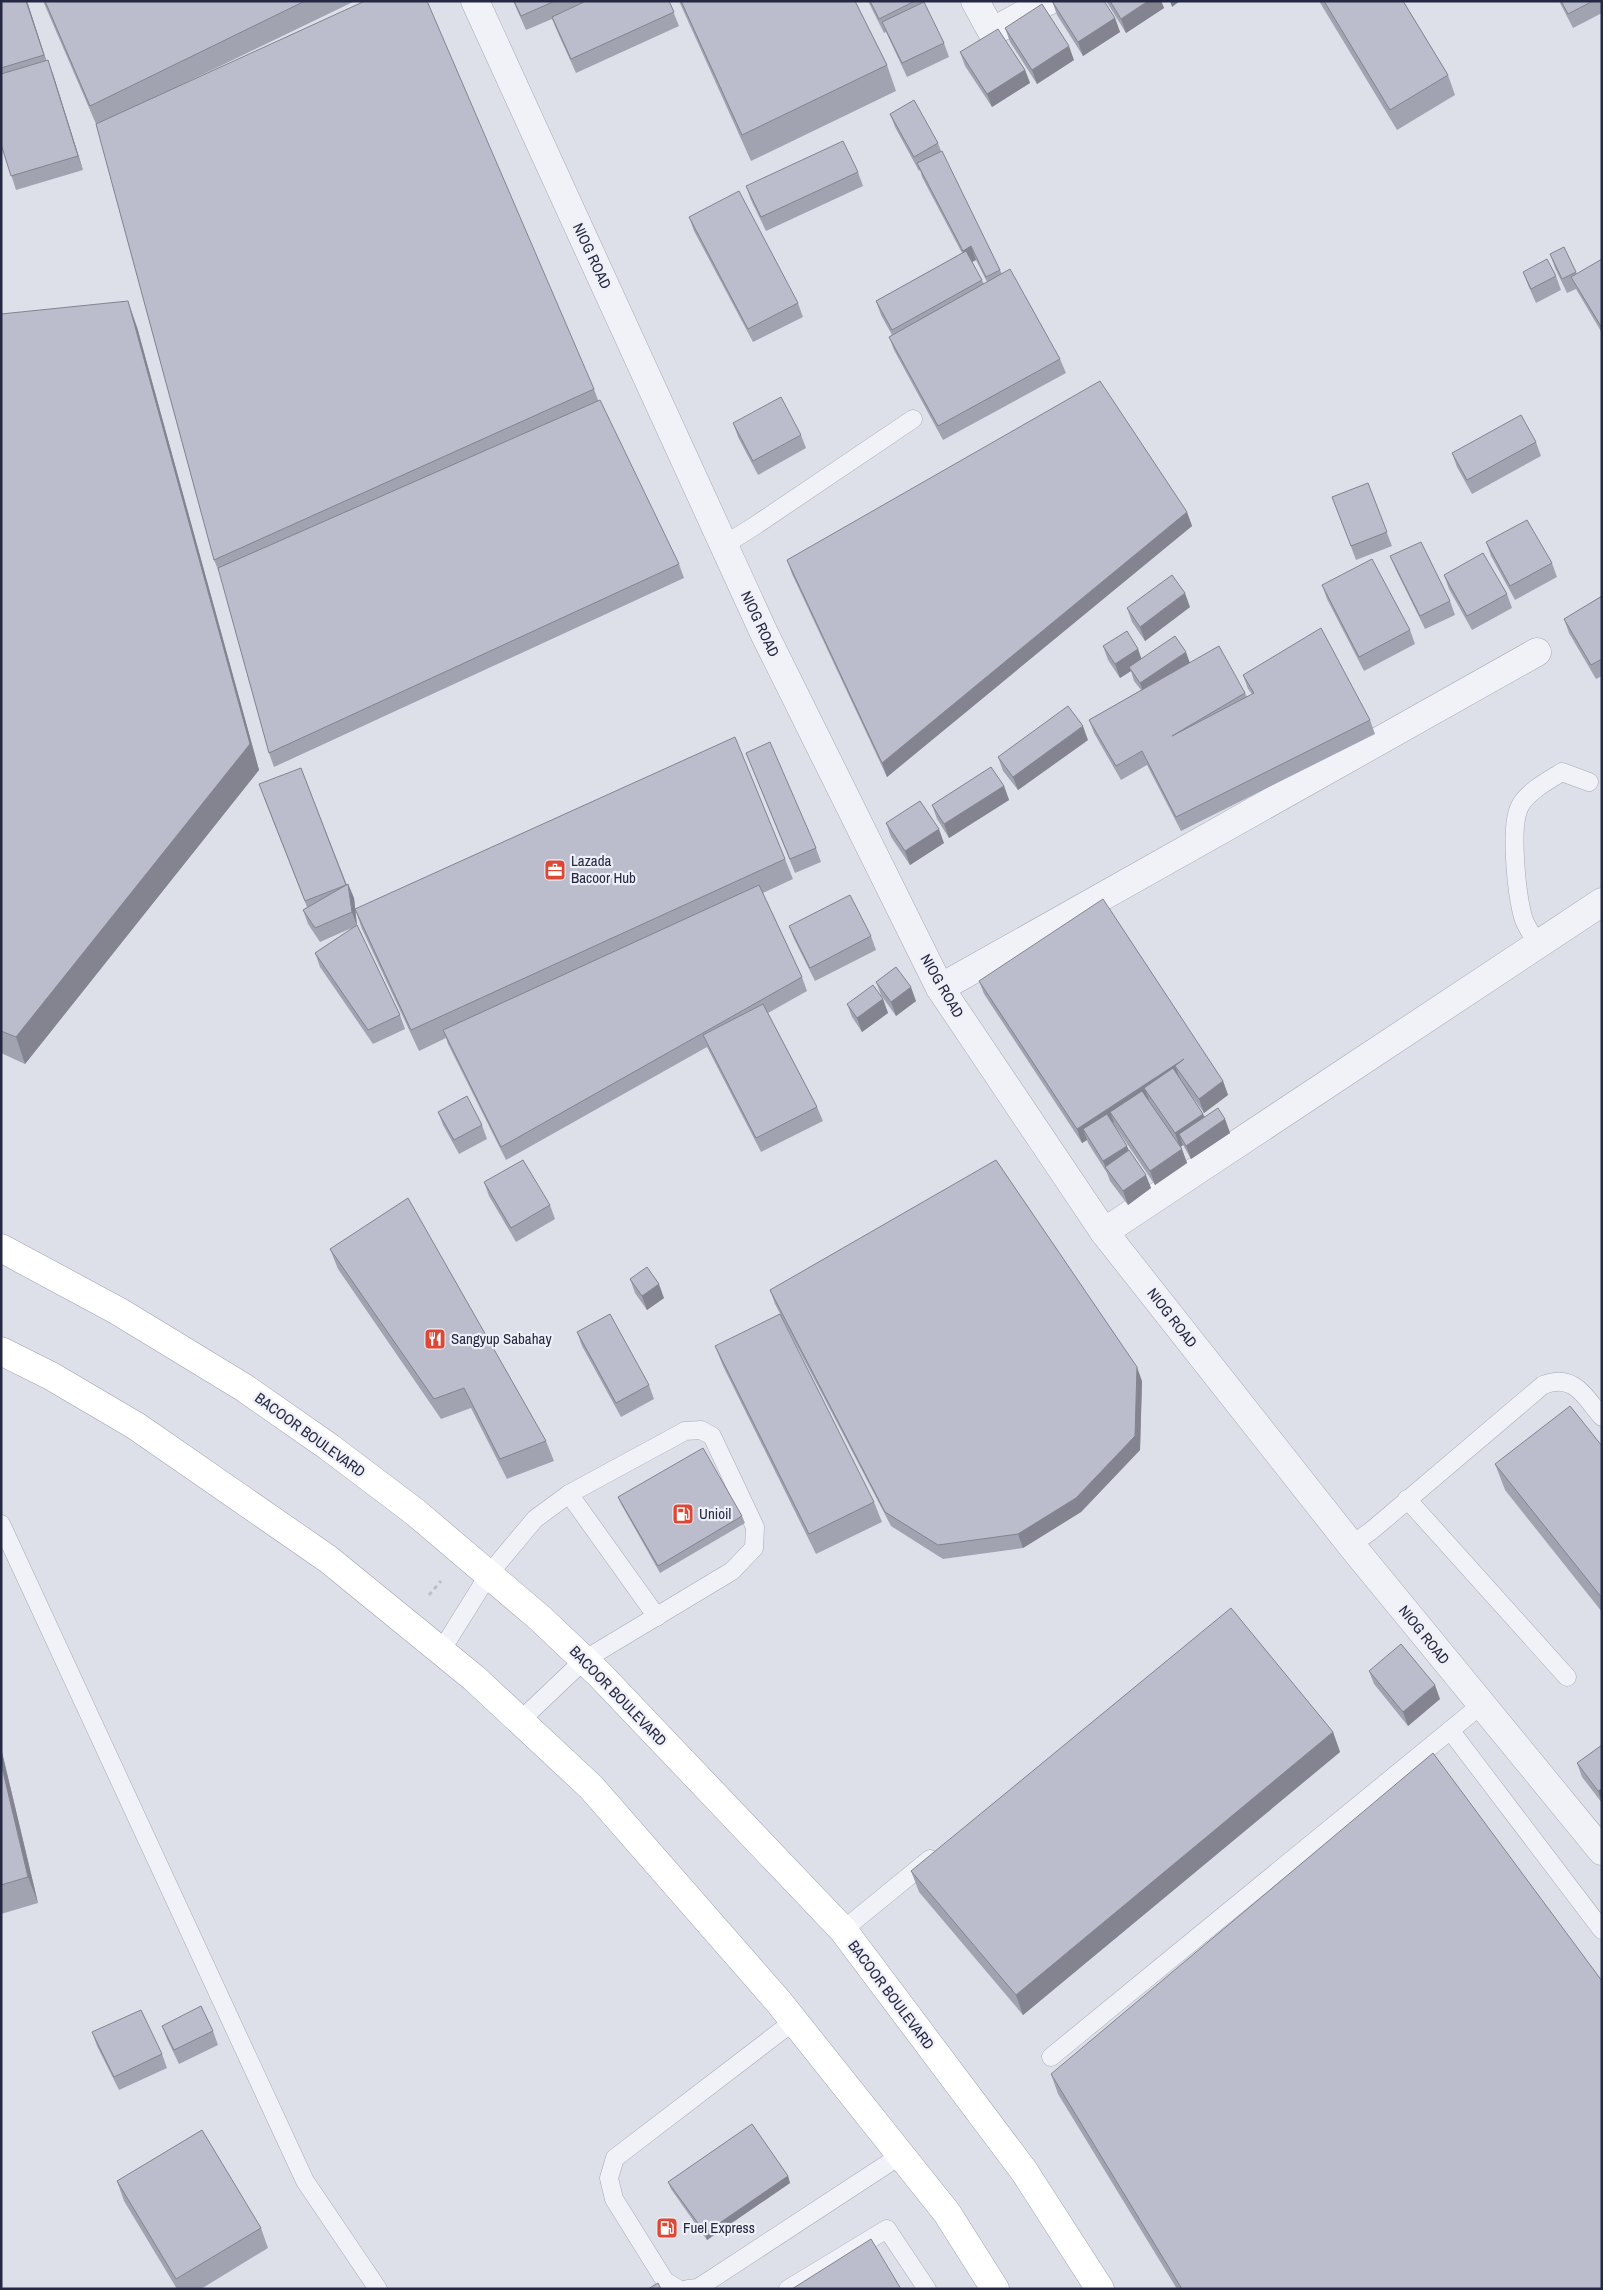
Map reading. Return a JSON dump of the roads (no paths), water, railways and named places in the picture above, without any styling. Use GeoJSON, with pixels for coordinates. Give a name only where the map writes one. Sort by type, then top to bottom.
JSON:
{"type":"FeatureCollection","features":[{"type":"Feature","properties":{"kind":"main road","name":"BACOOR BOULEVARD"},"geometry":{"type":"LineString","coordinates":[[1,1248],[118,1311],[243,1386],[329,1447],[415,1512],[541,1619],[584,1660],[843,1930],[1024,2171],[1100,2289]]}},
{"type":"Feature","properties":{"kind":"main road"},"geometry":{"type":"LineString","coordinates":[[1,1351],[51,1376],[136,1426],[328,1559],[474,1678],[591,1787],[794,2021],[947,2213],[995,2289]]}},
{"type":"Feature","properties":{"kind":"street","name":"NIOG ROAD"},"geometry":{"type":"LineString","coordinates":[[475,1],[764,633],[940,988],[1104,1232],[1351,1544],[1602,1851]]}},
{"type":"Feature","properties":{"kind":"street"},"geometry":{"type":"LineString","coordinates":[[975,1],[992,32],[1048,1]]}},
{"type":"Feature","properties":{"kind":"street"},"geometry":{"type":"LineString","coordinates":[[940,988],[1537,652]]}},
{"type":"Feature","properties":{"kind":"street"},"geometry":{"type":"LineString","coordinates":[[1104,1232],[1602,902]]}},
{"type":"Feature","properties":{"kind":"lane"},"geometry":{"type":"LineString","coordinates":[[724,545],[913,419]]}},
{"type":"Feature","properties":{"kind":"lane"},"geometry":{"type":"LineString","coordinates":[[1538,945],[1524,919],[1516,872],[1514,838],[1520,806],[1539,786],[1562,772],[1589,782]]}},
{"type":"Feature","properties":{"kind":"lane"},"geometry":{"type":"LineString","coordinates":[[1351,1544],[1370,1531],[1543,1385],[1555,1380],[1568,1382],[1579,1389],[1602,1417]]}},
{"type":"Feature","properties":{"kind":"lane"},"geometry":{"type":"LineString","coordinates":[[441,1651],[489,1574],[535,1519],[570,1494],[685,1431],[702,1430],[712,1436],[755,1527],[754,1548],[732,1570],[584,1660],[520,1721]]}},
{"type":"Feature","properties":{"kind":"lane"},"geometry":{"type":"LineString","coordinates":[[570,1494],[657,1617]]}},
{"type":"Feature","properties":{"kind":"lane"},"geometry":{"type":"LineString","coordinates":[[1407,1499],[1567,1677]]}},
{"type":"Feature","properties":{"kind":"lane"},"geometry":{"type":"LineString","coordinates":[[1,1524],[305,2181],[378,2289]]}},
{"type":"Feature","properties":{"kind":"lane"},"geometry":{"type":"LineString","coordinates":[[1052,2057],[1481,1704]]}},
{"type":"Feature","properties":{"kind":"lane"},"geometry":{"type":"LineString","coordinates":[[1450,1730],[1602,1930]]}},
{"type":"Feature","properties":{"kind":"lane"},"geometry":{"type":"LineString","coordinates":[[843,1930],[942,1849]]}},
{"type":"Feature","properties":{"kind":"lane"},"geometry":{"type":"LineString","coordinates":[[678,2289],[665,2281],[614,2199],[609,2178],[614,2158],[794,2021]]}},
{"type":"Feature","properties":{"kind":"lane"},"geometry":{"type":"LineString","coordinates":[[688,2289],[698,2288],[901,2155]]}},
{"type":"Feature","properties":{"kind":"lane"},"geometry":{"type":"LineString","coordinates":[[788,2289],[887,2229],[927,2289]]}},
{"type":"Feature","properties":{"kind":"place","name":"Lazada Bacoor Hub"},"geometry":{"type":"Point","coordinates":[555,870]}},
{"type":"Feature","properties":{"kind":"place","name":"Sangyup Sabahay"},"geometry":{"type":"Point","coordinates":[435,1339]}},
{"type":"Feature","properties":{"kind":"place","name":"Unioil"},"geometry":{"type":"Point","coordinates":[683,1514]}},
{"type":"Feature","properties":{"kind":"place","name":"Fuel Express"},"geometry":{"type":"Point","coordinates":[667,2228]}}]}
